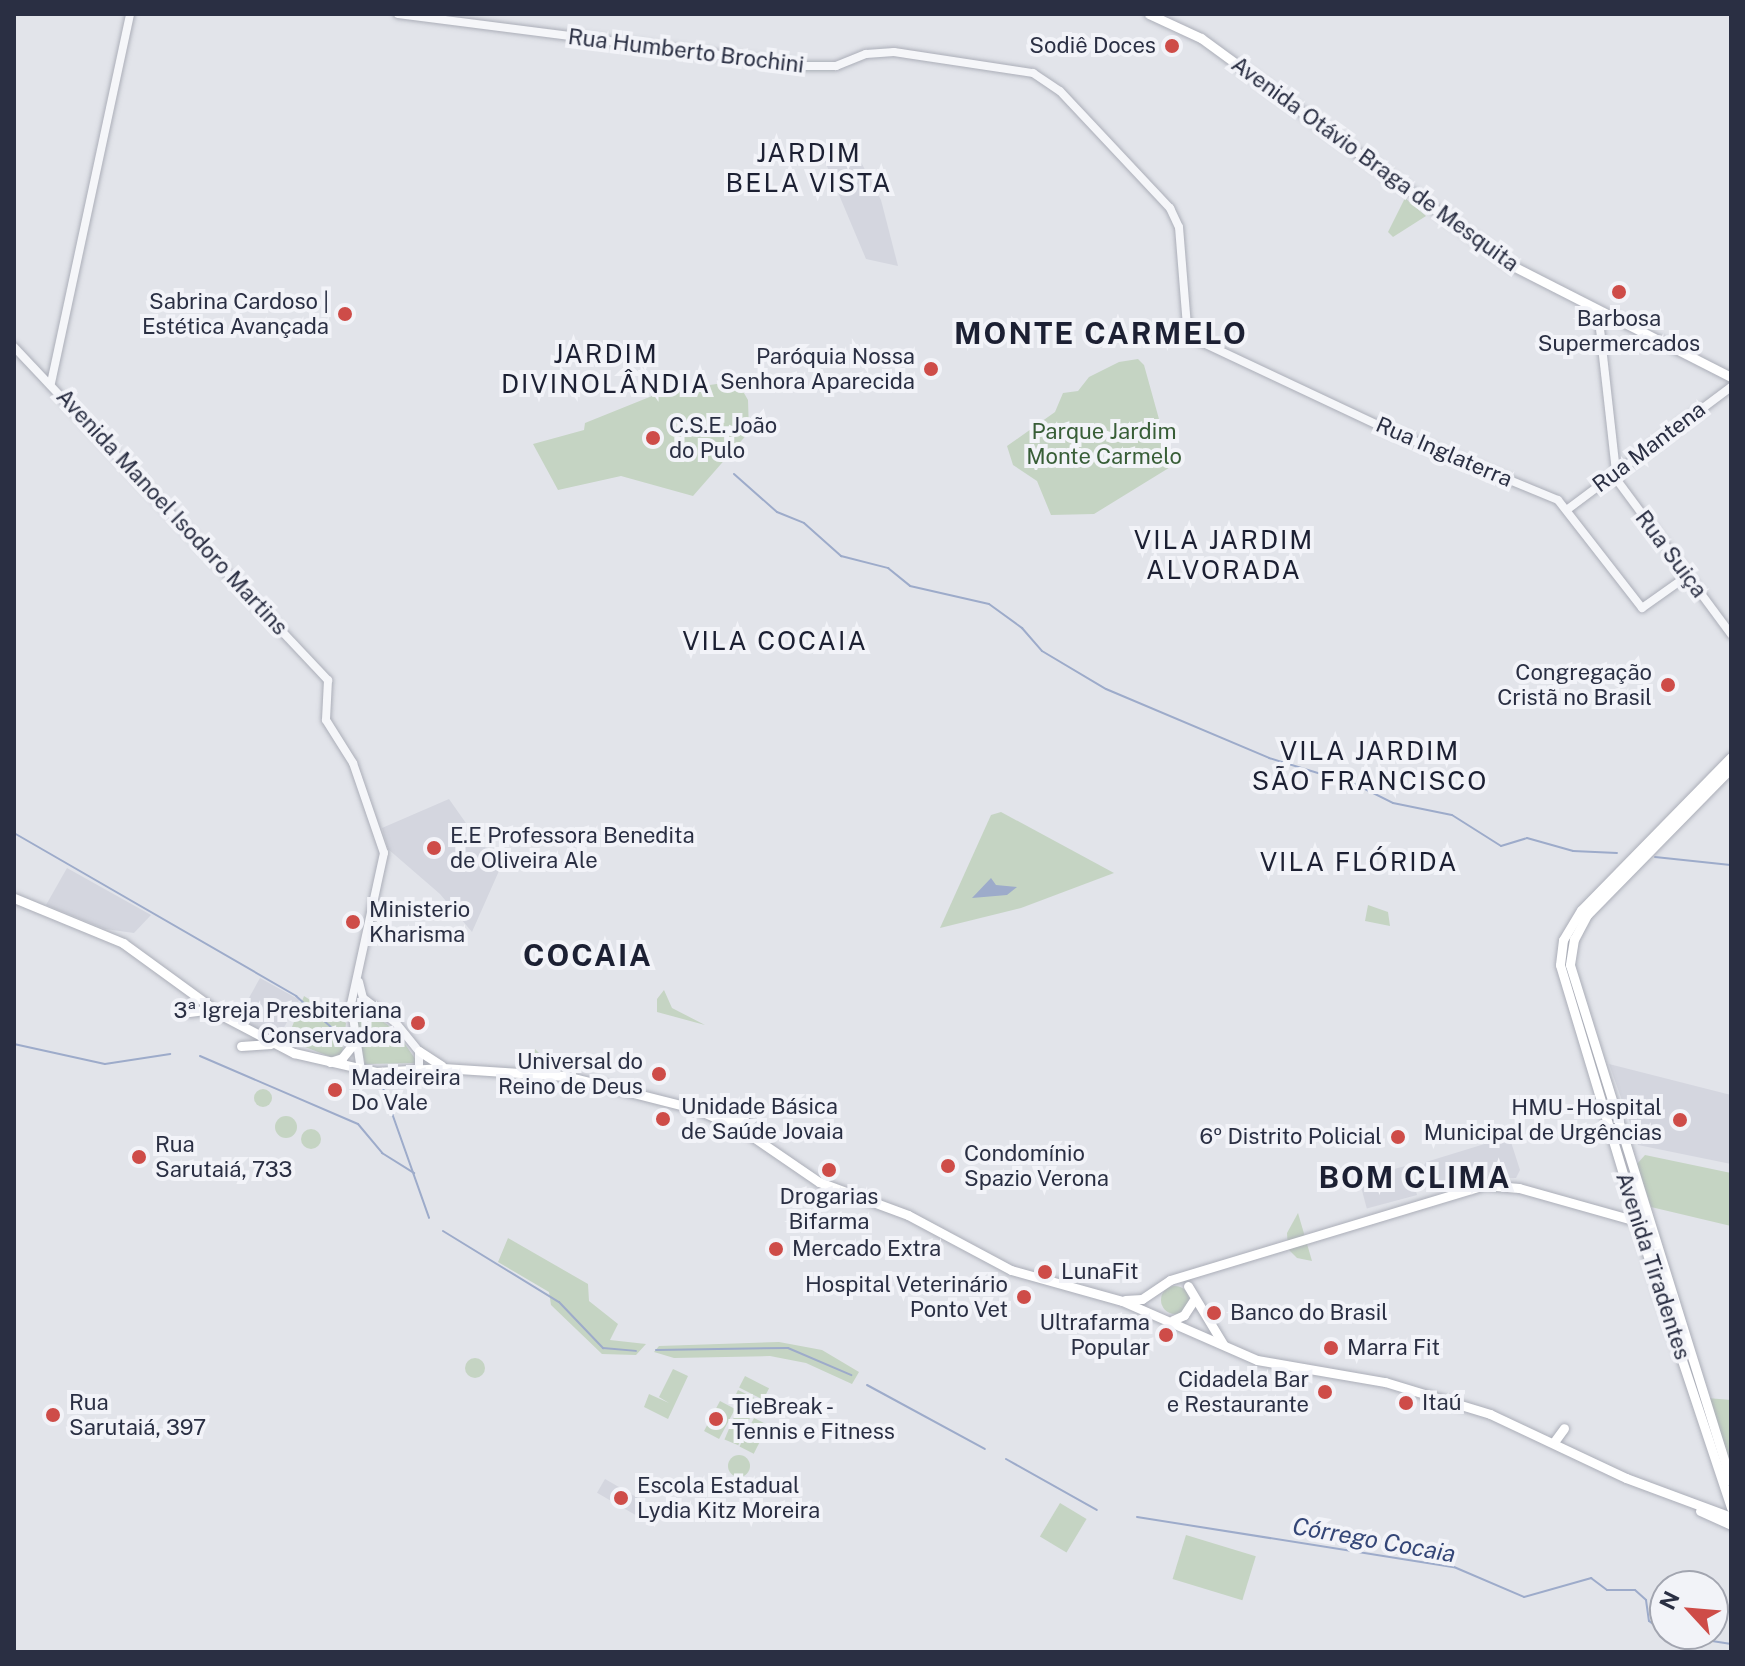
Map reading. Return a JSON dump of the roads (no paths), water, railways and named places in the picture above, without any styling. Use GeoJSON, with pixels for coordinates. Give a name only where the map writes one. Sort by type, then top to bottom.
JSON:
{"type":"FeatureCollection","features":[{"type":"Feature","properties":{"kind":"main road","name":"Avenida Otávio Braga de Mesquita"},"geometry":{"type":"LineString","coordinates":[[1149,14],[1201,38],[1513,266],[1731,377]]}},
{"type":"Feature","properties":{"kind":"main road","name":"Avenida Tiradentes"},"geometry":{"type":"LineString","coordinates":[[1731,757],[1621,864],[1581,910],[1562,945],[1562,978],[1731,1482]]}},
{"type":"Feature","properties":{"kind":"main road","name":"Avenida Tiradentes"},"geometry":{"type":"LineString","coordinates":[[1731,768],[1598,902],[1571,948],[1574,983],[1641,1218],[1731,1508]]}},
{"type":"Feature","properties":{"kind":"main road"},"geometry":{"type":"LineString","coordinates":[[14,898],[123,943],[213,1009],[275,1044],[326,1062],[361,1070],[462,1070]]}},
{"type":"Feature","properties":{"kind":"main road"},"geometry":{"type":"LineString","coordinates":[[189,1012],[213,1009]]}},
{"type":"Feature","properties":{"kind":"main road"},"geometry":{"type":"LineString","coordinates":[[326,1062],[342,1058],[355,1042]]}},
{"type":"Feature","properties":{"kind":"main road"},"geometry":{"type":"LineString","coordinates":[[241,1046],[275,1044]]}},
{"type":"Feature","properties":{"kind":"main road"},"geometry":{"type":"LineString","coordinates":[[419,1051],[449,1069]]}},
{"type":"Feature","properties":{"kind":"main road"},"geometry":{"type":"LineString","coordinates":[[419,1072],[449,1069],[569,1076],[703,1112],[739,1118],[759,1140],[819,1182],[908,1215],[996,1264],[1122,1301],[1281,1366],[1416,1391],[1554,1442],[1731,1525]]}},
{"type":"Feature","properties":{"kind":"main road"},"geometry":{"type":"LineString","coordinates":[[1122,1301],[1142,1299],[1175,1279],[1484,1185],[1641,1218]]}},
{"type":"Feature","properties":{"kind":"main road"},"geometry":{"type":"LineString","coordinates":[[1188,1286],[1195,1273]]}},
{"type":"Feature","properties":{"kind":"main road"},"geometry":{"type":"LineString","coordinates":[[1175,1279],[1188,1286],[1193,1301],[1223,1344]]}},
{"type":"Feature","properties":{"kind":"main road"},"geometry":{"type":"LineString","coordinates":[[1158,1314],[1159,1287]]}},
{"type":"Feature","properties":{"kind":"main road"},"geometry":{"type":"LineString","coordinates":[[1173,1320],[1184,1315],[1193,1301]]}},
{"type":"Feature","properties":{"kind":"main road"},"geometry":{"type":"LineString","coordinates":[[1554,1442],[1564,1428]]}},
{"type":"Feature","properties":{"kind":"main road"},"geometry":{"type":"LineString","coordinates":[[1687,1503],[1731,1517]]}},
{"type":"Feature","properties":{"kind":"street"},"geometry":{"type":"LineString","coordinates":[[51,383],[130,14]]}},
{"type":"Feature","properties":{"kind":"street","name":"Rua Humberto Brochini"},"geometry":{"type":"LineString","coordinates":[[398,14],[803,66],[836,66],[866,54],[894,52],[1033,73],[1060,91],[1170,208],[1179,227],[1191,328]]}},
{"type":"Feature","properties":{"kind":"street"},"geometry":{"type":"LineString","coordinates":[[1598,311],[1614,472]]}},
{"type":"Feature","properties":{"kind":"street","name":"Rua Inglaterra"},"geometry":{"type":"LineString","coordinates":[[1191,328],[1207,343],[1393,432],[1549,496],[1568,509],[1642,608],[1687,576]]}},
{"type":"Feature","properties":{"kind":"street","name":"Avenida Manoel Isodoro Martins"},"geometry":{"type":"LineString","coordinates":[[14,347],[328,680],[326,720],[353,763],[384,853],[359,981]]}},
{"type":"Feature","properties":{"kind":"street"},"geometry":{"type":"LineString","coordinates":[[35,367],[55,362]]}},
{"type":"Feature","properties":{"kind":"street","name":"Rua Mantena"},"geometry":{"type":"LineString","coordinates":[[1568,509],[1731,387]]}},
{"type":"Feature","properties":{"kind":"street","name":"Rua Suiça"},"geometry":{"type":"LineString","coordinates":[[1614,472],[1731,634]]}},
{"type":"Feature","properties":{"kind":"street"},"geometry":{"type":"LineString","coordinates":[[359,981],[361,993],[372,1006],[396,1023],[419,1051],[419,1072]]}},
{"type":"Feature","properties":{"kind":"street"},"geometry":{"type":"LineString","coordinates":[[359,981],[351,1017],[361,1070]]}},
{"type":"Feature","properties":{"kind":"street"},"geometry":{"type":"LineString","coordinates":[[351,1017],[372,1006]]}},
{"type":"Feature","properties":{"kind":"water"},"geometry":{"type":"Polygon","coordinates":[[[991,878],[996,885],[1017,887],[1007,895],[972,898],[991,878]]]}},
{"type":"Feature","properties":{"kind":"waterway"},"geometry":{"type":"LineString","coordinates":[[734,474],[777,512],[804,523],[841,556],[888,568],[910,586],[989,604],[1022,628],[1042,651],[1106,689],[1269,758],[1357,785],[1393,803],[1452,815],[1501,846],[1527,838],[1573,851],[1617,853]]}},
{"type":"Feature","properties":{"kind":"waterway"},"geometry":{"type":"LineString","coordinates":[[14,833],[296,996],[341,1036]]}},
{"type":"Feature","properties":{"kind":"waterway"},"geometry":{"type":"LineString","coordinates":[[1655,857],[1731,865]]}},
{"type":"Feature","properties":{"kind":"waterway"},"geometry":{"type":"LineString","coordinates":[[14,1044],[105,1064],[170,1054]]}},
{"type":"Feature","properties":{"kind":"waterway"},"geometry":{"type":"LineString","coordinates":[[200,1056],[358,1124],[382,1153],[414,1173]]}},
{"type":"Feature","properties":{"kind":"waterway"},"geometry":{"type":"LineString","coordinates":[[382,1085],[429,1218]]}},
{"type":"Feature","properties":{"kind":"waterway"},"geometry":{"type":"LineString","coordinates":[[443,1231],[559,1302],[603,1348],[636,1351]]}},
{"type":"Feature","properties":{"kind":"waterway"},"geometry":{"type":"LineString","coordinates":[[656,1350],[788,1348],[851,1375]]}},
{"type":"Feature","properties":{"kind":"waterway"},"geometry":{"type":"LineString","coordinates":[[867,1385],[985,1449]]}},
{"type":"Feature","properties":{"kind":"waterway","name":"Córrego Cocaia"},"geometry":{"type":"LineString","coordinates":[[1006,1459],[1097,1510]]}},
{"type":"Feature","properties":{"kind":"waterway","name":"Córrego Cocaia"},"geometry":{"type":"LineString","coordinates":[[1137,1517],[1454,1567],[1524,1597],[1591,1578],[1607,1590],[1635,1590],[1646,1600],[1649,1621]]}},
{"type":"Feature","properties":{"kind":"place","name":"Sodiê Doces"},"geometry":{"type":"Point","coordinates":[1172,46]}},
{"type":"Feature","properties":{"kind":"place","name":"Barbosa Supermercados"},"geometry":{"type":"Point","coordinates":[1619,292]}},
{"type":"Feature","properties":{"kind":"place","name":"Sabrina Cardoso | Estética Avançada"},"geometry":{"type":"Point","coordinates":[345,314]}},
{"type":"Feature","properties":{"kind":"place","name":"Paróquia Nossa Senhora Aparecida"},"geometry":{"type":"Point","coordinates":[931,369]}},
{"type":"Feature","properties":{"kind":"place","name":"C.S.E. João do Pulo"},"geometry":{"type":"Point","coordinates":[653,438]}},
{"type":"Feature","properties":{"kind":"place","name":"Congregação Cristã no Brasil"},"geometry":{"type":"Point","coordinates":[1668,685]}},
{"type":"Feature","properties":{"kind":"place","name":"E.E Professora Benedita de Oliveira Ale"},"geometry":{"type":"Point","coordinates":[434,848]}},
{"type":"Feature","properties":{"kind":"place","name":"Ministerio Kharisma"},"geometry":{"type":"Point","coordinates":[353,922]}},
{"type":"Feature","properties":{"kind":"place","name":"3ª Igreja Presbiteriana Conservadora"},"geometry":{"type":"Point","coordinates":[418,1023]}},
{"type":"Feature","properties":{"kind":"place","name":"Universal do Reino de Deus"},"geometry":{"type":"Point","coordinates":[659,1074]}},
{"type":"Feature","properties":{"kind":"place","name":"Madeireira Do Vale"},"geometry":{"type":"Point","coordinates":[335,1090]}},
{"type":"Feature","properties":{"kind":"place","name":"Unidade Básica de Saúde Jovaia"},"geometry":{"type":"Point","coordinates":[663,1119]}},
{"type":"Feature","properties":{"kind":"place","name":"HMU - Hospital Municipal de Urgências"},"geometry":{"type":"Point","coordinates":[1680,1120]}},
{"type":"Feature","properties":{"kind":"place","name":"6º Distrito Policial"},"geometry":{"type":"Point","coordinates":[1398,1137]}},
{"type":"Feature","properties":{"kind":"place","name":"Rua Sarutaiá, 733"},"geometry":{"type":"Point","coordinates":[139,1157]}},
{"type":"Feature","properties":{"kind":"place","name":"Condomínio Spazio Verona"},"geometry":{"type":"Point","coordinates":[948,1166]}},
{"type":"Feature","properties":{"kind":"place","name":"Drogarias Bifarma"},"geometry":{"type":"Point","coordinates":[829,1170]}},
{"type":"Feature","properties":{"kind":"place","name":"Mercado Extra"},"geometry":{"type":"Point","coordinates":[776,1249]}},
{"type":"Feature","properties":{"kind":"place","name":"LunaFit"},"geometry":{"type":"Point","coordinates":[1045,1272]}},
{"type":"Feature","properties":{"kind":"place","name":"Hospital Veterinário Ponto Vet"},"geometry":{"type":"Point","coordinates":[1024,1297]}},
{"type":"Feature","properties":{"kind":"place","name":"Banco do Brasil"},"geometry":{"type":"Point","coordinates":[1214,1313]}},
{"type":"Feature","properties":{"kind":"place","name":"Ultrafarma Popular"},"geometry":{"type":"Point","coordinates":[1166,1335]}},
{"type":"Feature","properties":{"kind":"place","name":"Marra Fit"},"geometry":{"type":"Point","coordinates":[1331,1348]}},
{"type":"Feature","properties":{"kind":"place","name":"Cidadela Bar e Restaurante"},"geometry":{"type":"Point","coordinates":[1325,1392]}},
{"type":"Feature","properties":{"kind":"place","name":"Itaú"},"geometry":{"type":"Point","coordinates":[1406,1403]}},
{"type":"Feature","properties":{"kind":"place","name":"Rua Sarutaiá, 397"},"geometry":{"type":"Point","coordinates":[53,1415]}},
{"type":"Feature","properties":{"kind":"place","name":"TieBreak - Tennis e Fitness"},"geometry":{"type":"Point","coordinates":[716,1419]}},
{"type":"Feature","properties":{"kind":"place","name":"Escola Estadual Lydia Kitz Moreira"},"geometry":{"type":"Point","coordinates":[621,1498]}},
{"type":"Feature","properties":{"kind":"district","name":"JARDIM BELA VISTA"},"geometry":{"type":"Point","coordinates":[809,168]}},
{"type":"Feature","properties":{"kind":"district","name":"MONTE CARMELO"},"geometry":{"type":"Point","coordinates":[1101,333]}},
{"type":"Feature","properties":{"kind":"district","name":"JARDIM DIVINOLÂNDIA"},"geometry":{"type":"Point","coordinates":[606,369]}},
{"type":"Feature","properties":{"kind":"district","name":"VILA JARDIM ALVORADA"},"geometry":{"type":"Point","coordinates":[1224,555]}},
{"type":"Feature","properties":{"kind":"district","name":"VILA COCAIA"},"geometry":{"type":"Point","coordinates":[775,641]}},
{"type":"Feature","properties":{"kind":"district","name":"VILA JARDIM SÃO FRANCISCO"},"geometry":{"type":"Point","coordinates":[1370,766]}},
{"type":"Feature","properties":{"kind":"district","name":"VILA FLÓRIDA"},"geometry":{"type":"Point","coordinates":[1359,862]}},
{"type":"Feature","properties":{"kind":"district","name":"COCAIA"},"geometry":{"type":"Point","coordinates":[588,955]}},
{"type":"Feature","properties":{"kind":"district","name":"BOM CLIMA"},"geometry":{"type":"Point","coordinates":[1415,1177]}},
{"type":"Feature","properties":{"kind":"park label","name":"Parque Jardim Monte Carmelo"},"geometry":{"type":"Point","coordinates":[1104,444]}}]}
